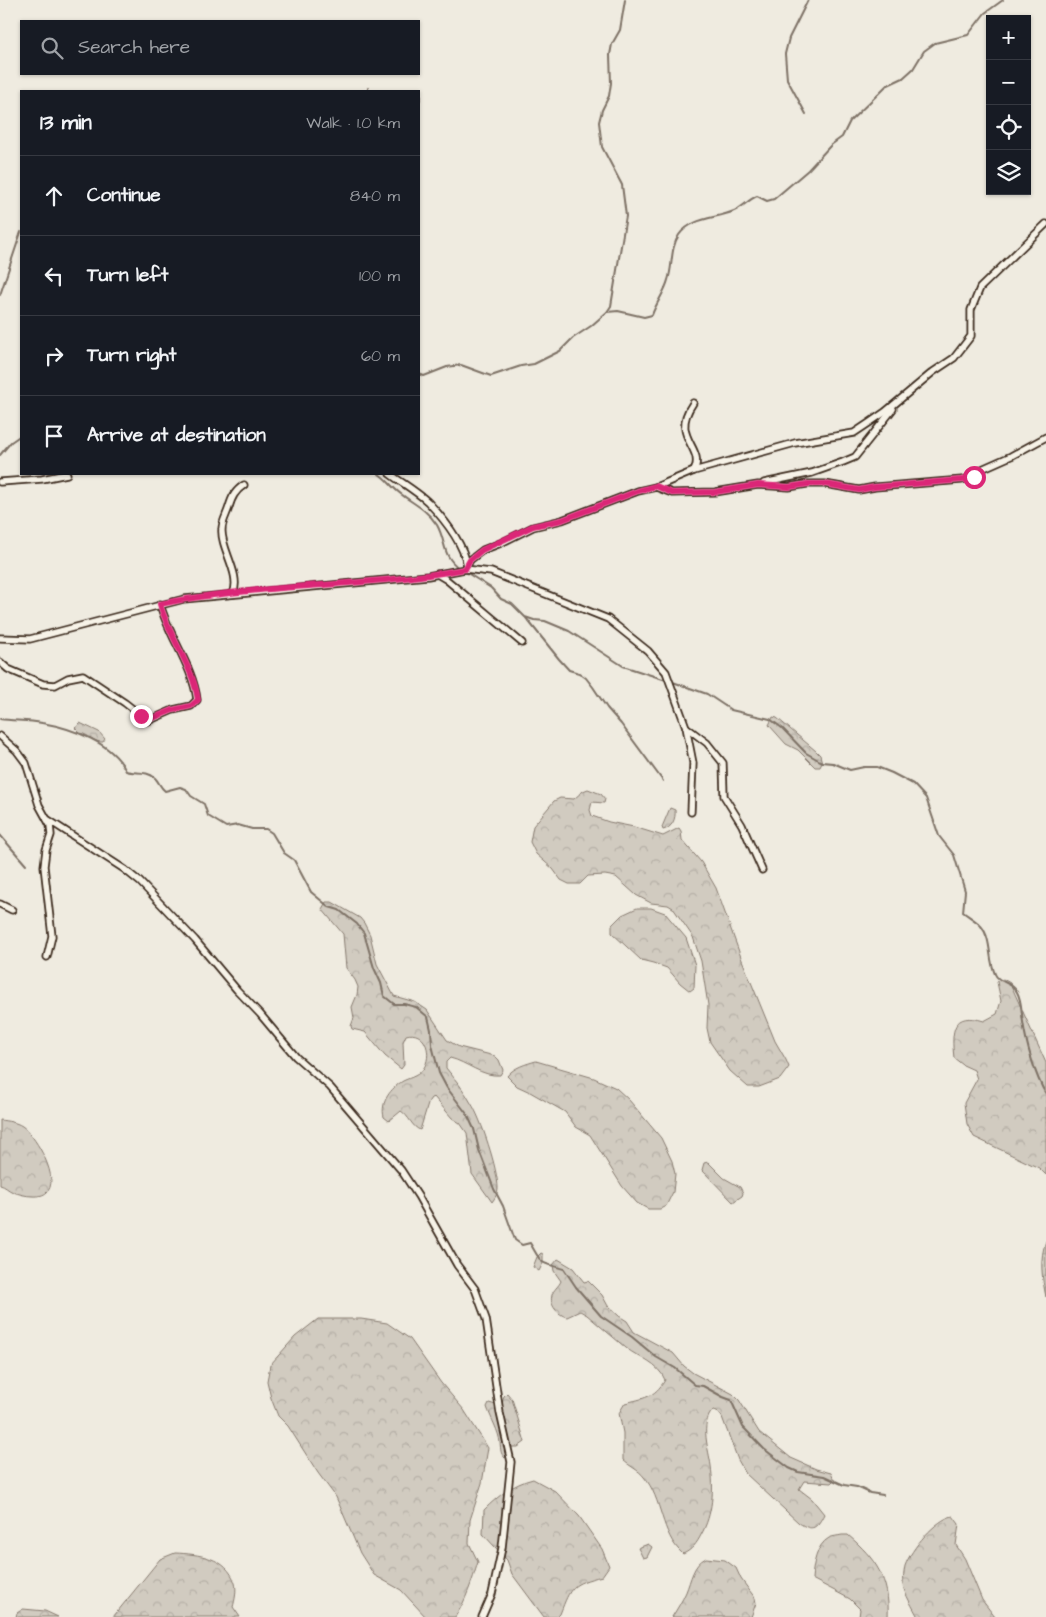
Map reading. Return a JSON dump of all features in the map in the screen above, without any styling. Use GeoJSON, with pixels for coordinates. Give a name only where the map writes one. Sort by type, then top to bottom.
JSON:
{"type":"FeatureCollection","features":[{"type":"Feature","properties":{"kind":"street"},"geometry":{"type":"LineString","coordinates":[[466,567],[470,560],[482,550],[533,526],[562,520],[694,471],[795,443],[854,433],[954,358],[971,336],[971,310],[980,288],[1046,224]]}},
{"type":"Feature","properties":{"kind":"street"},"geometry":{"type":"LineString","coordinates":[[656,486],[672,493],[715,492],[812,473],[843,462],[854,457],[902,397]]}},
{"type":"Feature","properties":{"kind":"street"},"geometry":{"type":"LineString","coordinates":[[693,403],[684,418],[684,427],[687,439],[697,459],[694,471]]}},
{"type":"Feature","properties":{"kind":"street"},"geometry":{"type":"LineString","coordinates":[[758,485],[789,487],[825,484],[859,490],[962,480],[974,477],[984,468],[1012,456],[1046,437]]}},
{"type":"Feature","properties":{"kind":"street"},"geometry":{"type":"LineString","coordinates":[[0,482],[61,475]]}},
{"type":"Feature","properties":{"kind":"street"},"geometry":{"type":"LineString","coordinates":[[391,475],[428,502],[459,542],[465,555],[466,567]]}},
{"type":"Feature","properties":{"kind":"street"},"geometry":{"type":"LineString","coordinates":[[233,594],[235,589],[233,572],[222,530],[233,496],[244,485]]}},
{"type":"Feature","properties":{"kind":"street"},"geometry":{"type":"LineString","coordinates":[[0,638],[30,639],[184,599],[437,574],[466,567],[491,572],[608,619],[648,651],[666,672],[686,727],[693,763],[691,812]]}},
{"type":"Feature","properties":{"kind":"street"},"geometry":{"type":"LineString","coordinates":[[437,574],[447,580],[522,643]]}},
{"type":"Feature","properties":{"kind":"street"},"geometry":{"type":"LineString","coordinates":[[0,662],[8,669],[43,684],[55,685],[68,678],[83,675],[148,720],[173,710],[191,706],[198,700],[196,687],[164,619],[160,604]]}},
{"type":"Feature","properties":{"kind":"street"},"geometry":{"type":"LineString","coordinates":[[686,727],[707,743],[723,763],[724,796],[742,825],[762,870]]}},
{"type":"Feature","properties":{"kind":"street"},"geometry":{"type":"LineString","coordinates":[[0,736],[17,751],[26,763],[39,805],[50,825],[44,866],[52,936],[48,956]]}},
{"type":"Feature","properties":{"kind":"street"},"geometry":{"type":"LineString","coordinates":[[48,819],[124,869],[140,882],[195,940],[296,1057],[330,1087],[401,1170],[457,1265],[475,1290],[486,1319],[500,1413],[511,1462],[502,1548],[492,1594],[482,1617]]}},
{"type":"Feature","properties":{"kind":"street"},"geometry":{"type":"LineString","coordinates":[[0,904],[12,910]]}},
{"type":"Feature","properties":{"kind":"green space"},"geometry":{"type":"Polygon","coordinates":[[[773,717],[777,718],[820,755],[822,763],[820,767],[815,767],[798,750],[786,744],[769,725],[773,717]]]}},
{"type":"Feature","properties":{"kind":"green space"},"geometry":{"type":"Polygon","coordinates":[[[80,723],[99,732],[105,739],[103,742],[80,733],[75,728],[80,723]]]}},
{"type":"Feature","properties":{"kind":"green space"},"geometry":{"type":"Polygon","coordinates":[[[588,789],[601,794],[605,799],[604,803],[592,802],[590,810],[592,816],[663,836],[679,828],[681,831],[682,840],[701,862],[716,888],[742,960],[775,1041],[789,1067],[780,1079],[759,1087],[748,1087],[730,1071],[710,1042],[707,1028],[708,1005],[701,961],[693,937],[673,908],[668,905],[651,903],[636,895],[616,877],[605,875],[588,876],[580,884],[569,884],[561,880],[553,869],[536,854],[530,842],[533,826],[554,801],[560,798],[574,799],[588,789]]]}},
{"type":"Feature","properties":{"kind":"green space"},"geometry":{"type":"Polygon","coordinates":[[[670,808],[675,810],[675,817],[671,825],[663,830],[662,827],[670,808]]]}},
{"type":"Feature","properties":{"kind":"green space"},"geometry":{"type":"Polygon","coordinates":[[[326,902],[332,902],[360,918],[364,923],[370,935],[377,964],[394,996],[415,1002],[427,1010],[447,1040],[459,1047],[495,1056],[499,1060],[503,1070],[500,1075],[481,1072],[450,1058],[446,1062],[446,1068],[475,1110],[488,1144],[498,1188],[492,1202],[472,1174],[467,1133],[460,1123],[452,1118],[434,1097],[429,1101],[420,1130],[401,1111],[389,1121],[384,1117],[383,1111],[388,1096],[399,1084],[418,1074],[423,1069],[428,1055],[427,1049],[425,1043],[418,1036],[413,1034],[406,1035],[403,1042],[404,1065],[401,1069],[385,1056],[365,1032],[352,1029],[351,1026],[354,1018],[352,1007],[358,987],[346,968],[343,934],[322,909],[326,902]]]}},
{"type":"Feature","properties":{"kind":"green space"},"geometry":{"type":"Polygon","coordinates":[[[637,908],[651,908],[665,913],[686,938],[695,965],[694,988],[690,991],[667,968],[641,960],[612,933],[612,925],[622,915],[637,908]]]}},
{"type":"Feature","properties":{"kind":"green space"},"geometry":{"type":"Polygon","coordinates":[[[1003,979],[1010,983],[1046,1063],[1046,1175],[1039,1168],[974,1137],[967,1124],[964,1103],[977,1079],[974,1070],[954,1058],[954,1032],[960,1021],[973,1019],[984,1021],[997,1014],[1001,1001],[997,982],[1003,979]]]}},
{"type":"Feature","properties":{"kind":"green space"},"geometry":{"type":"Polygon","coordinates":[[[536,1061],[594,1078],[616,1088],[629,1100],[661,1138],[672,1161],[675,1174],[673,1192],[666,1206],[660,1209],[648,1209],[637,1203],[622,1186],[590,1135],[576,1127],[565,1112],[517,1086],[507,1076],[517,1068],[536,1061]]]}},
{"type":"Feature","properties":{"kind":"green space"},"geometry":{"type":"Polygon","coordinates":[[[0,1120],[22,1126],[43,1153],[51,1178],[50,1188],[44,1194],[22,1195],[0,1185],[0,1120]]]}},
{"type":"Feature","properties":{"kind":"green space"},"geometry":{"type":"Polygon","coordinates":[[[708,1162],[724,1178],[740,1187],[743,1193],[742,1196],[733,1202],[702,1170],[704,1163],[708,1162]]]}},
{"type":"Feature","properties":{"kind":"green space"},"geometry":{"type":"Polygon","coordinates":[[[1046,1241],[1046,1297],[1042,1276],[1042,1262],[1046,1241]]]}},
{"type":"Feature","properties":{"kind":"green space"},"geometry":{"type":"Polygon","coordinates":[[[541,1253],[543,1254],[543,1263],[539,1271],[533,1267],[541,1253]]]}},
{"type":"Feature","properties":{"kind":"green space"},"geometry":{"type":"Polygon","coordinates":[[[558,1259],[573,1268],[584,1282],[588,1281],[602,1295],[608,1306],[627,1321],[634,1332],[673,1353],[693,1373],[733,1394],[739,1400],[759,1432],[791,1458],[816,1469],[831,1473],[834,1480],[831,1483],[804,1481],[799,1489],[812,1499],[824,1514],[817,1525],[811,1528],[799,1523],[746,1474],[738,1460],[722,1417],[717,1411],[713,1410],[706,1423],[706,1437],[712,1475],[710,1510],[698,1541],[683,1554],[670,1537],[650,1486],[642,1475],[623,1460],[623,1433],[619,1413],[625,1403],[653,1394],[665,1380],[653,1365],[626,1348],[587,1315],[580,1311],[567,1317],[555,1309],[551,1299],[561,1281],[554,1271],[553,1265],[558,1259]]]}},
{"type":"Feature","properties":{"kind":"green space"},"geometry":{"type":"Polygon","coordinates":[[[318,1319],[361,1319],[387,1323],[410,1339],[441,1383],[464,1410],[488,1448],[482,1483],[470,1520],[469,1543],[478,1562],[466,1598],[455,1617],[426,1617],[401,1590],[374,1575],[360,1553],[336,1497],[288,1426],[278,1416],[267,1381],[270,1365],[295,1337],[318,1319]]]}},
{"type":"Feature","properties":{"kind":"green space"},"geometry":{"type":"Polygon","coordinates":[[[507,1393],[512,1399],[525,1442],[518,1447],[512,1447],[505,1458],[501,1453],[498,1434],[487,1407],[489,1403],[501,1404],[507,1393]]]}},
{"type":"Feature","properties":{"kind":"green space"},"geometry":{"type":"Polygon","coordinates":[[[533,1479],[555,1491],[579,1516],[602,1549],[609,1566],[602,1576],[578,1584],[570,1592],[557,1617],[544,1617],[512,1574],[507,1560],[483,1534],[484,1510],[506,1491],[533,1479]]]}},
{"type":"Feature","properties":{"kind":"green space"},"geometry":{"type":"Polygon","coordinates":[[[953,1516],[959,1524],[956,1545],[965,1559],[982,1600],[995,1617],[918,1617],[905,1592],[903,1585],[905,1566],[913,1551],[932,1529],[946,1518],[953,1516]]]}},
{"type":"Feature","properties":{"kind":"green space"},"geometry":{"type":"Polygon","coordinates":[[[848,1535],[858,1544],[879,1571],[887,1592],[888,1617],[859,1617],[860,1609],[850,1599],[812,1579],[814,1562],[821,1546],[829,1538],[848,1535]]]}},
{"type":"Feature","properties":{"kind":"green space"},"geometry":{"type":"Polygon","coordinates":[[[648,1544],[652,1547],[647,1557],[643,1558],[638,1548],[648,1544]]]}},
{"type":"Feature","properties":{"kind":"green space"},"geometry":{"type":"Polygon","coordinates":[[[175,1553],[202,1556],[219,1562],[225,1567],[235,1583],[236,1592],[233,1607],[240,1617],[113,1617],[160,1559],[175,1553]]]}},
{"type":"Feature","properties":{"kind":"green space"},"geometry":{"type":"Polygon","coordinates":[[[706,1558],[725,1560],[736,1568],[741,1579],[755,1598],[756,1603],[751,1617],[672,1617],[684,1595],[695,1568],[706,1558]]]}},
{"type":"Feature","properties":{"kind":"green space"},"geometry":{"type":"Polygon","coordinates":[[[23,1609],[45,1611],[58,1617],[16,1617],[17,1613],[23,1609]]]}},
{"type":"Feature","properties":{"kind":"waterway"},"geometry":{"type":"LineString","coordinates":[[607,312],[611,306],[626,216],[622,185],[602,147],[599,122],[602,110],[609,96],[611,83],[610,55],[612,44],[620,30],[625,0]]}},
{"type":"Feature","properties":{"kind":"waterway"},"geometry":{"type":"LineString","coordinates":[[806,114],[787,79],[785,54],[789,38],[808,0]]}},
{"type":"Feature","properties":{"kind":"waterway"},"geometry":{"type":"LineString","coordinates":[[420,374],[424,376],[447,367],[461,365],[491,376],[521,366],[534,364],[560,351],[573,338],[607,312],[618,311],[644,317],[652,315],[670,275],[676,240],[684,229],[705,219],[734,211],[757,196],[767,201],[774,199],[842,137],[850,121],[886,86],[903,78],[913,69],[924,51],[935,43],[968,35],[985,13],[1003,0]]}},
{"type":"Feature","properties":{"kind":"waterway"},"geometry":{"type":"LineString","coordinates":[[0,295],[20,235]]}},
{"type":"Feature","properties":{"kind":"waterway"},"geometry":{"type":"LineString","coordinates":[[0,455],[11,442],[20,436]]}},
{"type":"Feature","properties":{"kind":"waterway"},"geometry":{"type":"LineString","coordinates":[[380,475],[398,492],[432,518],[440,531],[447,554],[460,569]]}},
{"type":"Feature","properties":{"kind":"waterway"},"geometry":{"type":"LineString","coordinates":[[464,571],[491,588],[501,599],[512,604],[525,617],[545,621],[569,631],[623,666],[666,680]]}},
{"type":"Feature","properties":{"kind":"waterway"},"geometry":{"type":"LineString","coordinates":[[526,618],[569,670],[579,673],[586,678],[663,781]]}},
{"type":"Feature","properties":{"kind":"waterway"},"geometry":{"type":"LineString","coordinates":[[670,681],[707,694],[731,710],[770,719],[782,728],[806,753],[822,762],[833,763],[850,770],[877,767],[913,784],[926,798],[939,836],[954,855],[965,891],[963,912],[977,922],[984,931],[997,977],[1015,988],[1019,995],[1029,1049],[1038,1078],[1046,1094]]}},
{"type":"Feature","properties":{"kind":"waterway"},"geometry":{"type":"LineString","coordinates":[[0,719],[54,725],[90,738],[112,752],[126,771],[145,773],[152,776],[165,791],[180,787],[186,789],[191,796],[204,804],[208,816],[226,827],[238,825],[252,829],[266,829],[272,833],[284,853],[294,860],[311,892],[329,907],[339,910],[357,924],[364,933],[384,996],[394,1004],[416,1007],[428,1017],[439,1073],[447,1088],[467,1114],[474,1129],[479,1150],[515,1240],[522,1245],[530,1243],[542,1262],[564,1269],[576,1287],[601,1316],[632,1337],[656,1357],[675,1368],[695,1385],[703,1386],[731,1400],[743,1427],[764,1449],[789,1468],[798,1472],[824,1476],[844,1485],[883,1495]]}},
{"type":"Feature","properties":{"kind":"waterway"},"geometry":{"type":"LineString","coordinates":[[0,835],[26,865]]}},
{"type":"Feature","properties":{"kind":"route"},"geometry":{"type":"LineString","coordinates":[[141,716],[148,720],[173,710],[191,706],[198,700],[196,687],[164,619],[160,604],[184,599],[428,576],[465,569],[470,560],[482,550],[501,543],[533,526],[562,520],[656,486],[672,493],[715,492],[758,485],[789,487],[808,484],[825,484],[859,490],[962,480],[974,477]]}}]}
